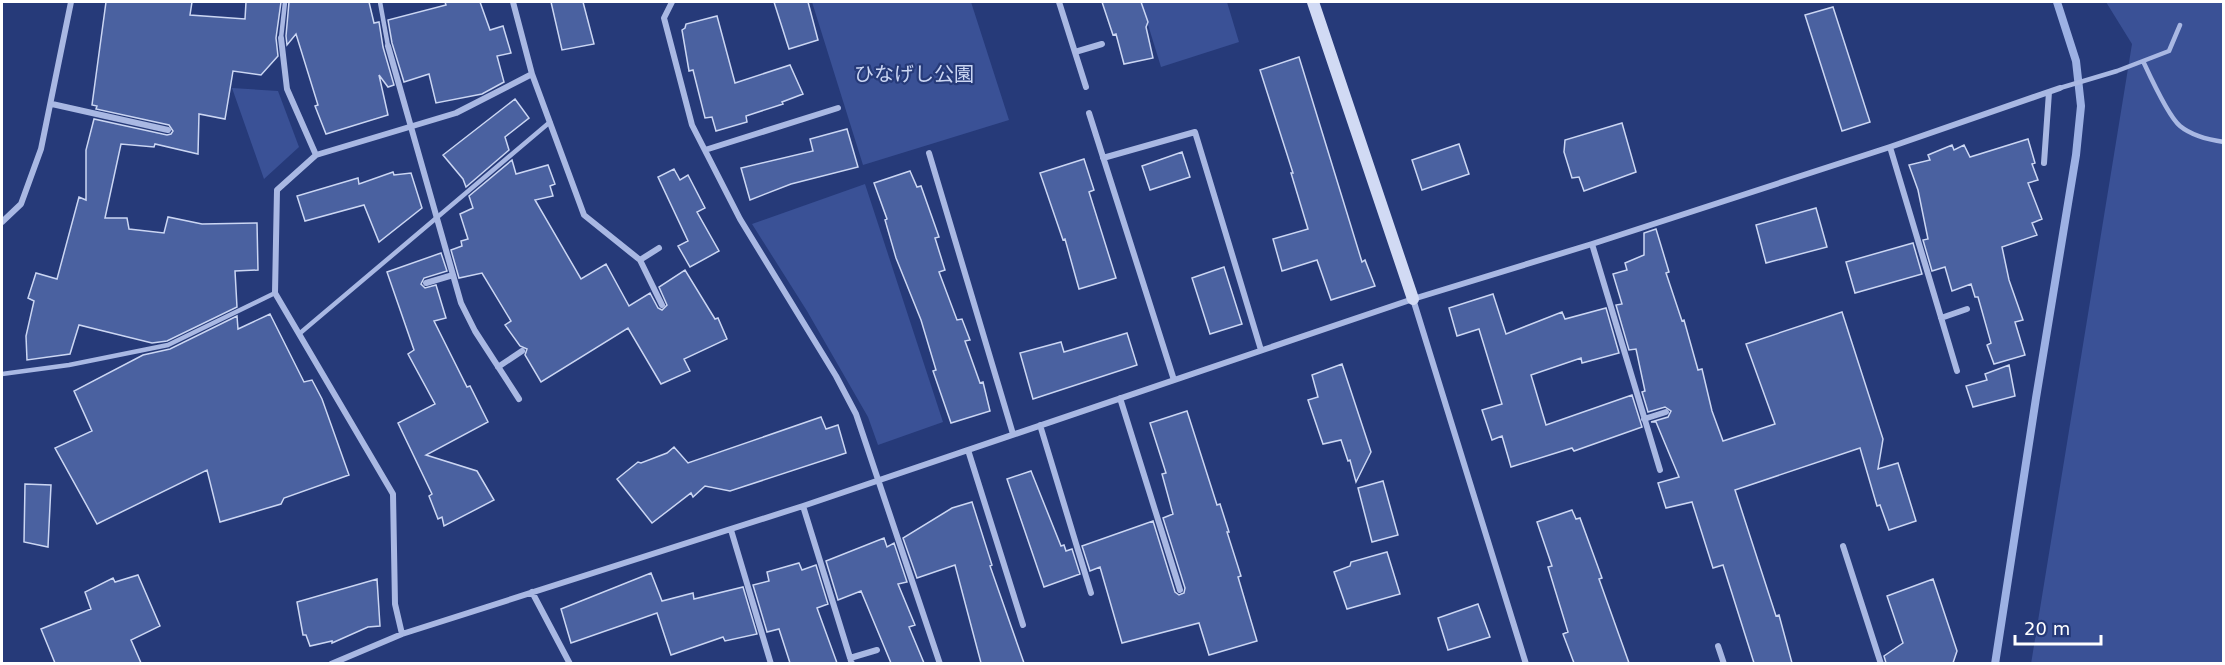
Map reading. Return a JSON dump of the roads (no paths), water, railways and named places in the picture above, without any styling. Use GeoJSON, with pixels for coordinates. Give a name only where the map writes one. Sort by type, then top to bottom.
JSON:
{"type":"FeatureCollection","features":[{"type":"Feature","properties":{"kind":"street"},"geometry":{"type":"LineString","coordinates":[[2,222],[21,204],[41,148],[52,104],[71,2]]}},
{"type":"Feature","properties":{"kind":"street"},"geometry":{"type":"LineString","coordinates":[[513,2],[532,74],[584,215],[640,260],[662,304]]}},
{"type":"Feature","properties":{"kind":"street"},"geometry":{"type":"LineString","coordinates":[[672,2],[664,18],[692,126],[740,219],[836,376],[856,414],[880,479],[940,663]]}},
{"type":"Feature","properties":{"kind":"street"},"geometry":{"type":"LineString","coordinates":[[1059,2],[1086,87]]}},
{"type":"Feature","properties":{"kind":"street"},"geometry":{"type":"LineString","coordinates":[[1313,2],[1413,299],[1526,663]]}},
{"type":"Feature","properties":{"kind":"street"},"geometry":{"type":"LineString","coordinates":[[281,38],[287,89],[316,155]]}},
{"type":"Feature","properties":{"kind":"street"},"geometry":{"type":"LineString","coordinates":[[1075,52],[1102,44]]}},
{"type":"Feature","properties":{"kind":"street"},"geometry":{"type":"LineString","coordinates":[[388,46],[461,303],[475,331],[519,399]]}},
{"type":"Feature","properties":{"kind":"street"},"geometry":{"type":"LineString","coordinates":[[402,634],[395,604],[393,494],[275,293],[277,190],[316,155],[456,113],[532,74]]}},
{"type":"Feature","properties":{"kind":"street"},"geometry":{"type":"LineString","coordinates":[[331,663],[402,634],[731,530],[1413,299],[1592,244],[1890,147],[2060,88]]}},
{"type":"Feature","properties":{"kind":"street"},"geometry":{"type":"LineString","coordinates":[[2044,163],[2049,92]]}},
{"type":"Feature","properties":{"kind":"street"},"geometry":{"type":"LineString","coordinates":[[52,104],[168,130]]}},
{"type":"Feature","properties":{"kind":"street"},"geometry":{"type":"LineString","coordinates":[[705,150],[838,108]]}},
{"type":"Feature","properties":{"kind":"street"},"geometry":{"type":"LineString","coordinates":[[1089,113],[1174,380]]}},
{"type":"Feature","properties":{"kind":"street"},"geometry":{"type":"LineString","coordinates":[[1103,158],[1195,132],[1261,350]]}},
{"type":"Feature","properties":{"kind":"street"},"geometry":{"type":"LineString","coordinates":[[1890,147],[1957,371]]}},
{"type":"Feature","properties":{"kind":"street"},"geometry":{"type":"LineString","coordinates":[[930,153],[1013,434]]}},
{"type":"Feature","properties":{"kind":"street"},"geometry":{"type":"LineString","coordinates":[[1592,244],[1660,470]]}},
{"type":"Feature","properties":{"kind":"street"},"geometry":{"type":"LineString","coordinates":[[640,260],[659,248]]}},
{"type":"Feature","properties":{"kind":"street"},"geometry":{"type":"LineString","coordinates":[[426,283],[453,275]]}},
{"type":"Feature","properties":{"kind":"street"},"geometry":{"type":"LineString","coordinates":[[1941,318],[1967,309]]}},
{"type":"Feature","properties":{"kind":"street"},"geometry":{"type":"LineString","coordinates":[[498,367],[522,351]]}},
{"type":"Feature","properties":{"kind":"street"},"geometry":{"type":"LineString","coordinates":[[1120,398],[1180,590]]}},
{"type":"Feature","properties":{"kind":"street"},"geometry":{"type":"LineString","coordinates":[[1644,419],[1666,412]]}},
{"type":"Feature","properties":{"kind":"street"},"geometry":{"type":"LineString","coordinates":[[1040,425],[1091,593]]}},
{"type":"Feature","properties":{"kind":"street"},"geometry":{"type":"LineString","coordinates":[[968,450],[1023,625]]}},
{"type":"Feature","properties":{"kind":"street"},"geometry":{"type":"LineString","coordinates":[[803,506],[851,661],[877,650]]}},
{"type":"Feature","properties":{"kind":"street"},"geometry":{"type":"LineString","coordinates":[[731,530],[771,663]]}},
{"type":"Feature","properties":{"kind":"street"},"geometry":{"type":"LineString","coordinates":[[1843,546],[1881,663]]}},
{"type":"Feature","properties":{"kind":"street"},"geometry":{"type":"LineString","coordinates":[[532,592],[570,663]]}},
{"type":"Feature","properties":{"kind":"street"},"geometry":{"type":"LineString","coordinates":[[1718,646],[1724,663]]}},
{"type":"Feature","properties":{"kind":"lane"},"geometry":{"type":"LineString","coordinates":[[281,38],[285,2]]}},
{"type":"Feature","properties":{"kind":"lane"},"geometry":{"type":"LineString","coordinates":[[380,2],[388,46]]}},
{"type":"Feature","properties":{"kind":"lane"},"geometry":{"type":"LineString","coordinates":[[2060,88],[2117,71],[2169,51],[2180,25]]}},
{"type":"Feature","properties":{"kind":"lane"},"geometry":{"type":"LineString","coordinates":[[2143,61],[2154,85],[2180,126],[2208,139],[2223,142]]}},
{"type":"Feature","properties":{"kind":"lane"},"geometry":{"type":"LineString","coordinates":[[298,334],[550,122]]}},
{"type":"Feature","properties":{"kind":"lane"},"geometry":{"type":"LineString","coordinates":[[2,374],[69,365],[168,345],[275,293]]}},
{"type":"Feature","properties":{"kind":"waterway"},"geometry":{"type":"LineString","coordinates":[[1995,664],[2076,155],[2081,106],[2076,61],[2057,2]]}},
{"type":"Feature","properties":{"kind":"park label","name":"ひなげし公園"},"geometry":{"type":"Point","coordinates":[914,74]}}]}
